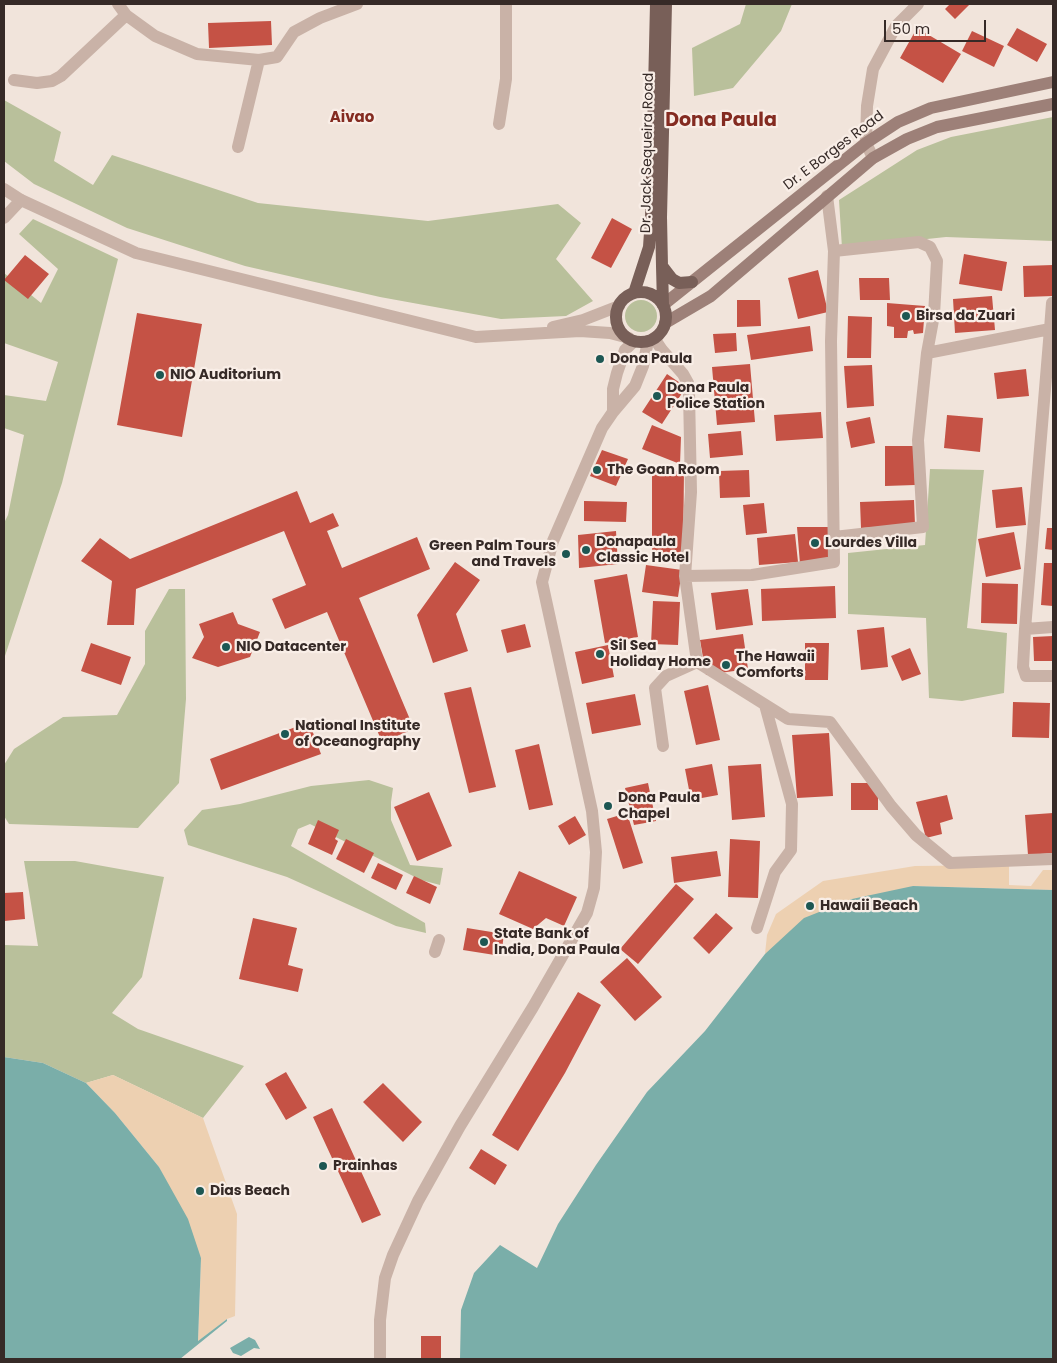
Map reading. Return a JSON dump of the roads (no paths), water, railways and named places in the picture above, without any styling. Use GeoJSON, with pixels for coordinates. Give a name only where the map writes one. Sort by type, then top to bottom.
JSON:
{"type":"FeatureCollection","features":[{"type":"Feature","properties":{"kind":"main road","name":"Dr. Jack Sequeira Road"},"geometry":{"type":"LineString","coordinates":[[634,294],[649,246],[656,4]]}},
{"type":"Feature","properties":{"kind":"main road","name":"Dr. Jack Sequeira Road"},"geometry":{"type":"LineString","coordinates":[[663,306],[661,217],[666,4]]}},
{"type":"Feature","properties":{"kind":"main road","name":"Dr. E Borges Road"},"geometry":{"type":"LineString","coordinates":[[663,306],[866,143],[898,122],[932,108],[1053,82]]}},
{"type":"Feature","properties":{"kind":"main road","name":"Dr. E Borges Road"},"geometry":{"type":"LineString","coordinates":[[665,323],[711,296],[873,158],[906,139],[937,126],[1053,104]]}},
{"type":"Feature","properties":{"kind":"main road"},"geometry":{"type":"LineString","coordinates":[[662,266],[672,279],[679,283],[692,282]]}},
{"type":"Feature","properties":{"kind":"main road"},"geometry":{"type":"LineString","coordinates":[[648,293],[659,300],[663,306],[665,323],[660,333],[651,339],[631,340],[623,334],[617,321],[619,306],[622,301],[634,294],[648,293]]}},
{"type":"Feature","properties":{"kind":"street"},"geometry":{"type":"LineString","coordinates":[[118,4],[126,14],[155,36],[197,54],[259,60],[277,57],[294,32],[320,18],[357,4]]}},
{"type":"Feature","properties":{"kind":"street"},"geometry":{"type":"LineString","coordinates":[[499,124],[506,79],[506,4]]}},
{"type":"Feature","properties":{"kind":"street"},"geometry":{"type":"LineString","coordinates":[[873,158],[866,143],[867,106],[873,69],[896,26],[918,4]]}},
{"type":"Feature","properties":{"kind":"street"},"geometry":{"type":"LineString","coordinates":[[14,80],[37,83],[52,81],[62,76],[126,14]]}},
{"type":"Feature","properties":{"kind":"street"},"geometry":{"type":"LineString","coordinates":[[238,147],[259,60]]}},
{"type":"Feature","properties":{"kind":"street"},"geometry":{"type":"LineString","coordinates":[[4,188],[21,200],[136,253],[476,337],[580,332],[610,333],[631,340],[617,372],[613,390],[613,412]]}},
{"type":"Feature","properties":{"kind":"street"},"geometry":{"type":"LineString","coordinates":[[685,576],[752,575],[834,562],[831,341],[834,252],[827,196]]}},
{"type":"Feature","properties":{"kind":"street"},"geometry":{"type":"LineString","coordinates":[[4,218],[21,200]]}},
{"type":"Feature","properties":{"kind":"street"},"geometry":{"type":"LineString","coordinates":[[834,252],[919,242],[930,247],[937,261],[934,315],[927,353],[918,440],[923,527],[834,536]]}},
{"type":"Feature","properties":{"kind":"street"},"geometry":{"type":"LineString","coordinates":[[1052,302],[1023,667],[1026,676],[1053,676]]}},
{"type":"Feature","properties":{"kind":"street"},"geometry":{"type":"LineString","coordinates":[[476,337],[558,326],[583,320],[619,306]]}},
{"type":"Feature","properties":{"kind":"street"},"geometry":{"type":"LineString","coordinates":[[927,353],[1050,329]]}},
{"type":"Feature","properties":{"kind":"street"},"geometry":{"type":"LineString","coordinates":[[380,1359],[380,1320],[385,1278],[393,1255],[418,1201],[460,1126],[587,913],[594,888],[596,852],[592,811],[542,582],[553,541],[602,428],[635,386],[651,339],[683,374],[688,383],[691,492],[685,576],[697,662],[788,719],[830,722],[891,806],[916,835],[950,863],[1053,859]]}},
{"type":"Feature","properties":{"kind":"street"},"geometry":{"type":"LineString","coordinates":[[1025,629],[1053,627]]}},
{"type":"Feature","properties":{"kind":"street"},"geometry":{"type":"LineString","coordinates":[[663,746],[655,688],[666,676],[697,662]]}},
{"type":"Feature","properties":{"kind":"street"},"geometry":{"type":"LineString","coordinates":[[757,928],[775,872],[791,850],[792,804],[765,705]]}},
{"type":"Feature","properties":{"kind":"water"},"geometry":{"type":"Polygon","coordinates":[[[913,886],[1053,890],[1053,1359],[460,1359],[461,1310],[474,1273],[500,1245],[537,1268],[558,1224],[647,1092],[705,1031],[765,954],[804,918],[852,899],[913,886]]]}},
{"type":"Feature","properties":{"kind":"water"},"geometry":{"type":"Polygon","coordinates":[[[4,1057],[43,1063],[86,1083],[115,1113],[159,1167],[188,1219],[201,1258],[198,1341],[227,1319],[227,1321],[180,1359],[4,1359],[4,1057]]]}},
{"type":"Feature","properties":{"kind":"water"},"geometry":{"type":"Polygon","coordinates":[[[249,1337],[255,1340],[260,1349],[254,1348],[241,1356],[233,1353],[230,1348],[249,1337]]]}},
{"type":"Feature","properties":{"kind":"place","name":"Birsa da Zuari"},"geometry":{"type":"Point","coordinates":[906,316]}},
{"type":"Feature","properties":{"kind":"place","name":"Dona Paula"},"geometry":{"type":"Point","coordinates":[600,359]}},
{"type":"Feature","properties":{"kind":"place","name":"NIO Auditorium"},"geometry":{"type":"Point","coordinates":[160,375]}},
{"type":"Feature","properties":{"kind":"place","name":"Dona Paula Police Station"},"geometry":{"type":"Point","coordinates":[657,396]}},
{"type":"Feature","properties":{"kind":"place","name":"The Goan Room"},"geometry":{"type":"Point","coordinates":[597,470]}},
{"type":"Feature","properties":{"kind":"place","name":"Lourdes Villa"},"geometry":{"type":"Point","coordinates":[815,543]}},
{"type":"Feature","properties":{"kind":"place","name":"Donapaula Classic Hotel"},"geometry":{"type":"Point","coordinates":[586,550]}},
{"type":"Feature","properties":{"kind":"place","name":"Green Palm Tours and Travels"},"geometry":{"type":"Point","coordinates":[566,554]}},
{"type":"Feature","properties":{"kind":"place","name":"NIO Datacenter"},"geometry":{"type":"Point","coordinates":[226,647]}},
{"type":"Feature","properties":{"kind":"place","name":"Sil Sea Holiday Home"},"geometry":{"type":"Point","coordinates":[600,654]}},
{"type":"Feature","properties":{"kind":"place","name":"The Hawaii Comforts"},"geometry":{"type":"Point","coordinates":[726,665]}},
{"type":"Feature","properties":{"kind":"place","name":"National Institute of Oceanography"},"geometry":{"type":"Point","coordinates":[285,734]}},
{"type":"Feature","properties":{"kind":"place","name":"Dona Paula Chapel"},"geometry":{"type":"Point","coordinates":[608,806]}},
{"type":"Feature","properties":{"kind":"place","name":"Hawaii Beach"},"geometry":{"type":"Point","coordinates":[810,906]}},
{"type":"Feature","properties":{"kind":"place","name":"State Bank of India, Dona Paula"},"geometry":{"type":"Point","coordinates":[484,942]}},
{"type":"Feature","properties":{"kind":"place","name":"Prainhas"},"geometry":{"type":"Point","coordinates":[323,1166]}},
{"type":"Feature","properties":{"kind":"place","name":"Dias Beach"},"geometry":{"type":"Point","coordinates":[200,1191]}},
{"type":"Feature","properties":{"kind":"district","name":"Aivao"},"geometry":{"type":"Point","coordinates":[352,118]}},
{"type":"Feature","properties":{"kind":"district","name":"Dona Paula"},"geometry":{"type":"Point","coordinates":[721,121]}}]}
